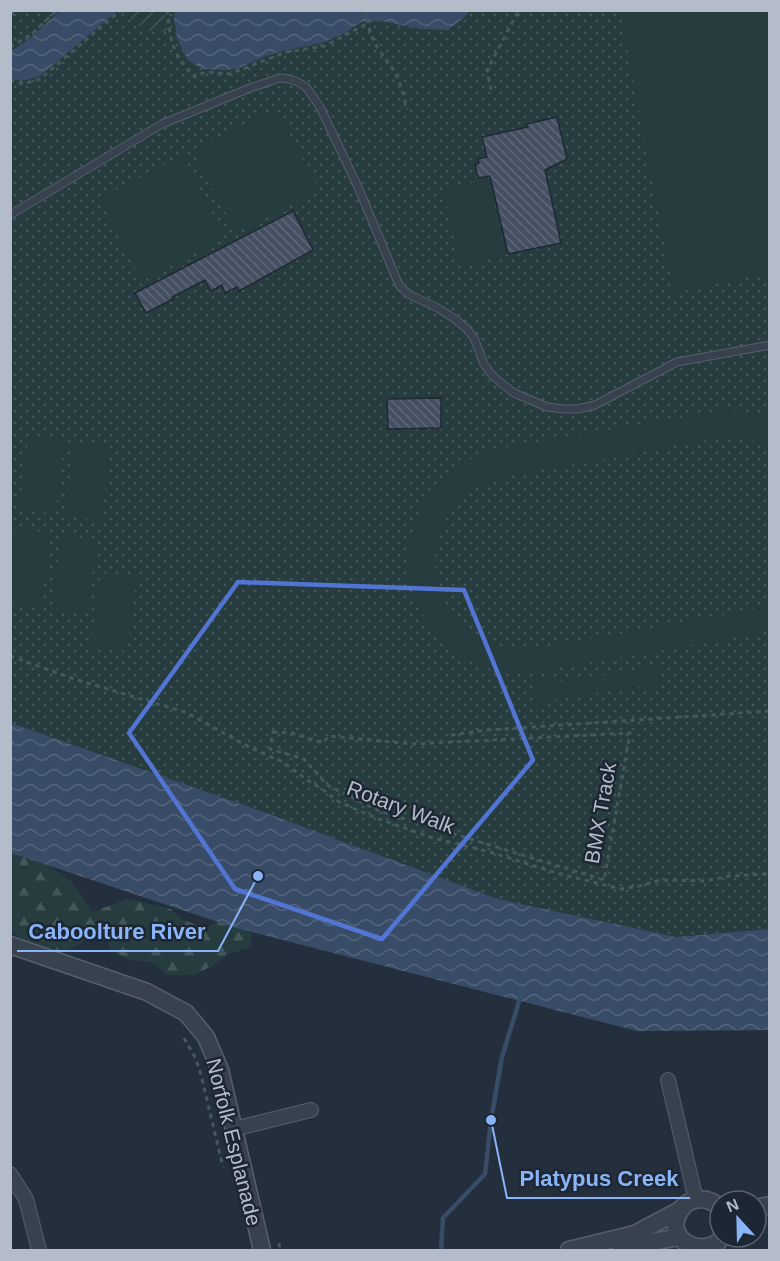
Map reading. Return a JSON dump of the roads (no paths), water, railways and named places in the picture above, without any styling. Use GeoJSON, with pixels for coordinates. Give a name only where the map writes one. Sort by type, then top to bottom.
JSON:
{"type":"FeatureCollection","features":[{"type":"Feature","properties":{"kind":"street","name":"Norfolk Esplanade"},"geometry":{"type":"LineString","coordinates":[[10,945],[147,992],[186,1013],[206,1037],[220,1070],[262,1251]]}},
{"type":"Feature","properties":{"kind":"street"},"geometry":{"type":"LineString","coordinates":[[668,1080],[696,1200]]}},
{"type":"Feature","properties":{"kind":"street"},"geometry":{"type":"LineString","coordinates":[[234,1129],[311,1110]]}},
{"type":"Feature","properties":{"kind":"street"},"geometry":{"type":"LineString","coordinates":[[10,1174],[26,1199],[39,1251]]}},
{"type":"Feature","properties":{"kind":"street"},"geometry":{"type":"LineString","coordinates":[[707,1250],[691,1248],[684,1244],[679,1237],[676,1224],[677,1216],[684,1205],[696,1200],[708,1200]]}},
{"type":"Feature","properties":{"kind":"street"},"geometry":{"type":"LineString","coordinates":[[569,1251],[635,1234],[680,1210]]}},
{"type":"Feature","properties":{"kind":"street"},"geometry":{"type":"LineString","coordinates":[[609,1251],[679,1237]]}},
{"type":"Feature","properties":{"kind":"lane"},"geometry":{"type":"LineString","coordinates":[[10,215],[162,124],[250,88],[280,78],[288,79],[306,87],[320,107],[358,187],[399,285],[408,294],[455,319],[466,329],[474,338],[484,364],[491,374],[514,393],[547,407],[564,410],[578,409],[595,405],[677,362],[770,345]]}},
{"type":"Feature","properties":{"kind":"water"},"geometry":{"type":"Polygon","coordinates":[[[175,10],[469,11],[448,30],[420,29],[382,21],[361,22],[325,42],[282,51],[228,70],[202,69],[187,59],[177,38],[175,10]]]}},
{"type":"Feature","properties":{"kind":"water"},"geometry":{"type":"Polygon","coordinates":[[[60,11],[117,11],[41,75],[26,80],[12,79],[10,76],[11,51],[28,40],[60,11]]]}},
{"type":"Feature","properties":{"kind":"water"},"geometry":{"type":"Polygon","coordinates":[[[11,723],[250,807],[498,899],[676,937],[769,929],[769,1030],[637,1031],[236,928],[11,853],[11,723]]]}},
{"type":"Feature","properties":{"kind":"waterway"},"geometry":{"type":"LineString","coordinates":[[441,1250],[443,1218],[485,1174],[491,1120],[502,1057],[521,995]]}},
{"type":"Feature","properties":{"kind":"place","name":"Caboolture River"},"geometry":{"type":"Point","coordinates":[258,876]}},
{"type":"Feature","properties":{"kind":"place","name":"Platypus Creek"},"geometry":{"type":"Point","coordinates":[491,1120]}}]}
